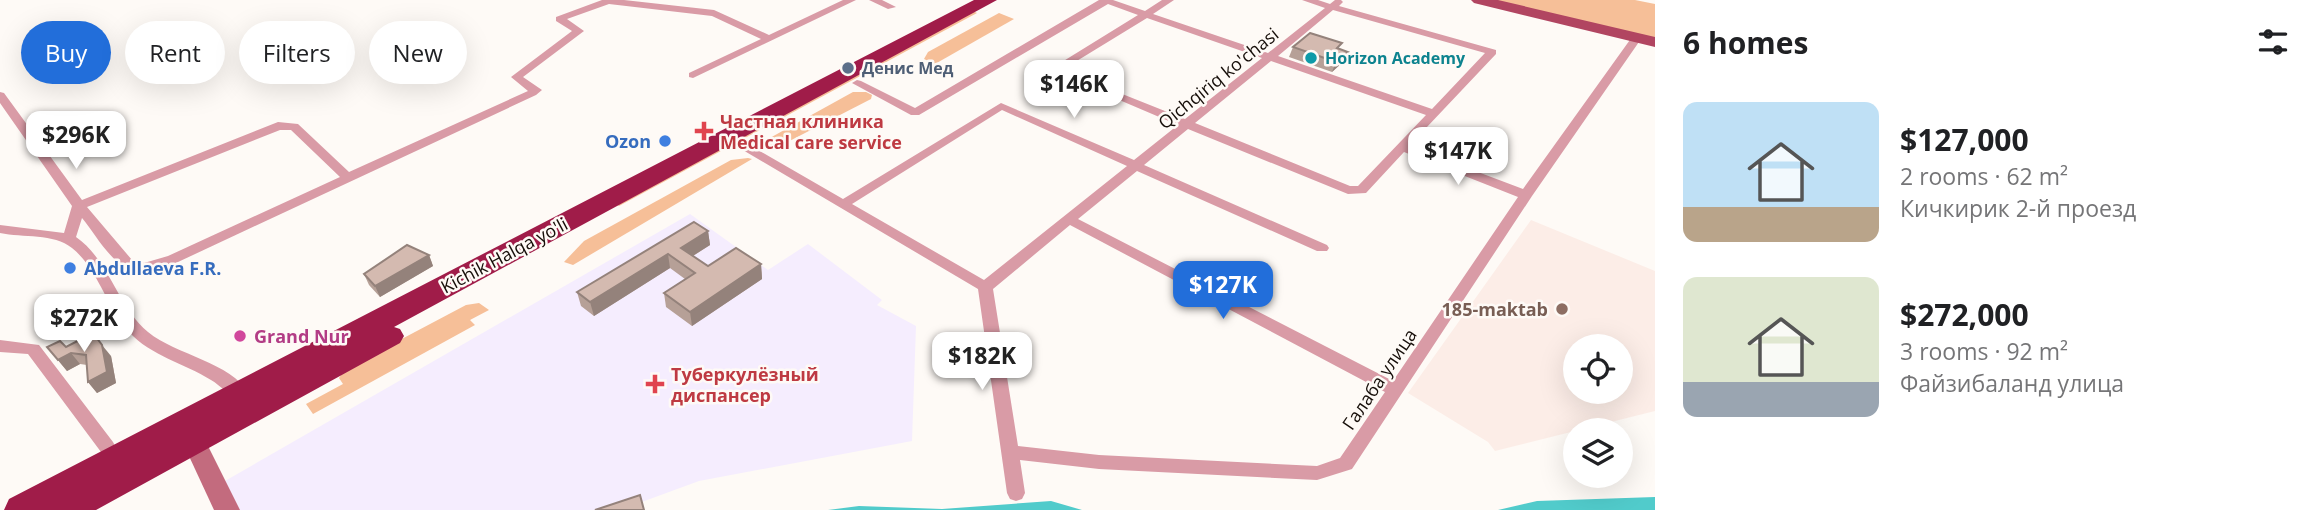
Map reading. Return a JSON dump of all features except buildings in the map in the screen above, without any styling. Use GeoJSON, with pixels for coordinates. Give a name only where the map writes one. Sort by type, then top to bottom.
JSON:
{"type":"FeatureCollection","features":[{"type":"Feature","properties":{"kind":"highway","name":"Kichik Halqa yo'li"},"geometry":{"type":"LineString","coordinates":[[21,510],[241,394],[602,212],[742,146],[857,83],[990,4]]}},
{"type":"Feature","properties":{"kind":"highway","name":"Kichik Halqa yo'li"},"geometry":{"type":"LineString","coordinates":[[64,510],[194,441],[602,212],[990,4]]}},
{"type":"Feature","properties":{"kind":"main road"},"geometry":{"type":"LineString","coordinates":[[1479,0],[1655,42]]}},
{"type":"Feature","properties":{"kind":"street"},"geometry":{"type":"LineString","coordinates":[[693,75],[850,0]]}},
{"type":"Feature","properties":{"kind":"street"},"geometry":{"type":"LineString","coordinates":[[874,0],[891,7]]}},
{"type":"Feature","properties":{"kind":"street"},"geometry":{"type":"LineString","coordinates":[[857,83],[915,113],[1106,0],[1433,113]]}},
{"type":"Feature","properties":{"kind":"street"},"geometry":{"type":"LineString","coordinates":[[1169,0],[1054,70],[1348,190],[1361,190],[1367,187],[1401,147],[1492,52],[1337,3],[1307,0]]}},
{"type":"Feature","properties":{"kind":"street"},"geometry":{"type":"LineString","coordinates":[[0,95],[79,206],[127,264],[138,269],[159,265],[349,180],[418,144],[532,93],[536,90],[516,77],[579,31],[559,19],[608,1],[714,13],[768,38]]}},
{"type":"Feature","properties":{"kind":"street","name":"Qichqiriq ko'chasi"},"geometry":{"type":"LineString","coordinates":[[985,287],[1337,3]]}},
{"type":"Feature","properties":{"kind":"street","name":"Галаба улица"},"geometry":{"type":"LineString","coordinates":[[1011,452],[1099,462],[1317,473],[1346,464],[1526,195],[1636,38]]}},
{"type":"Feature","properties":{"kind":"street"},"geometry":{"type":"LineString","coordinates":[[844,204],[1001,106],[1322,248]]}},
{"type":"Feature","properties":{"kind":"street"},"geometry":{"type":"LineString","coordinates":[[79,206],[284,125],[294,126],[349,180]]}},
{"type":"Feature","properties":{"kind":"street"},"geometry":{"type":"LineString","coordinates":[[742,146],[985,287],[1016,492]]}},
{"type":"Feature","properties":{"kind":"street"},"geometry":{"type":"LineString","coordinates":[[1401,147],[1526,195]]}},
{"type":"Feature","properties":{"kind":"street"},"geometry":{"type":"LineString","coordinates":[[69,238],[79,206]]}},
{"type":"Feature","properties":{"kind":"street"},"geometry":{"type":"LineString","coordinates":[[1068,219],[1395,390]]}},
{"type":"Feature","properties":{"kind":"street"},"geometry":{"type":"LineString","coordinates":[[0,229],[69,238],[90,259],[133,327],[160,348],[232,384],[241,394]]}},
{"type":"Feature","properties":{"kind":"street"},"geometry":{"type":"LineString","coordinates":[[0,346],[33,349],[107,447],[114,461]]}},
{"type":"Feature","properties":{"kind":"street"},"geometry":{"type":"LineString","coordinates":[[194,441],[227,510]]}},
{"type":"Feature","properties":{"kind":"shaded area"},"geometry":{"type":"Polygon","coordinates":[[[1491,0],[1635,0],[1655,4],[1655,39],[1491,0]]]}},
{"type":"Feature","properties":{"kind":"shaded area"},"geometry":{"type":"Polygon","coordinates":[[[973,11],[977,13],[619,206],[615,203],[973,11]]]}},
{"type":"Feature","properties":{"kind":"shaded area"},"geometry":{"type":"Polygon","coordinates":[[[999,13],[1014,19],[935,64],[924,59],[928,52],[999,13]]]}},
{"type":"Feature","properties":{"kind":"shaded area"},"geometry":{"type":"Polygon","coordinates":[[[853,92],[866,92],[872,95],[871,99],[772,150],[765,148],[768,139],[853,92]]]}},
{"type":"Feature","properties":{"kind":"shaded area"},"geometry":{"type":"Polygon","coordinates":[[[752,159],[573,265],[564,262],[584,241],[731,160],[752,159]]]}},
{"type":"Feature","properties":{"kind":"shaded area","name":"Туберкулёзный диспансер"},"geometry":{"type":"Polygon","coordinates":[[[690,214],[768,270],[808,244],[882,300],[877,305],[916,326],[912,441],[699,481],[620,510],[237,510],[218,485],[690,214]]]}},
{"type":"Feature","properties":{"kind":"shaded area","name":"185-maktab"},"geometry":{"type":"Polygon","coordinates":[[[1531,220],[1655,271],[1655,411],[1627,418],[1563,418],[1563,434],[1495,451],[1488,442],[1408,393],[1531,220]]]}},
{"type":"Feature","properties":{"kind":"shaded area"},"geometry":{"type":"Polygon","coordinates":[[[479,303],[489,310],[470,320],[475,325],[313,414],[306,404],[343,384],[339,378],[345,369],[466,305],[479,303]]]}},
{"type":"Feature","properties":{"kind":"water"},"geometry":{"type":"Polygon","coordinates":[[[1655,497],[1655,510],[1498,510],[1537,501],[1655,497]]]}},
{"type":"Feature","properties":{"kind":"water"},"geometry":{"type":"Polygon","coordinates":[[[1051,501],[1082,510],[828,510],[859,506],[942,509],[1051,501]]]}},
{"type":"Feature","properties":{"kind":"place","name":"Horizon Academy"},"geometry":{"type":"Point","coordinates":[1311,58]}},
{"type":"Feature","properties":{"kind":"place","name":"Денис Мед"},"geometry":{"type":"Point","coordinates":[848,68]}},
{"type":"Feature","properties":{"kind":"place","name":"Частная клиника Medical care service"},"geometry":{"type":"Point","coordinates":[704,131]}},
{"type":"Feature","properties":{"kind":"place","name":"Ozon"},"geometry":{"type":"Point","coordinates":[665,141]}},
{"type":"Feature","properties":{"kind":"place","name":"Abdullaeva F.R."},"geometry":{"type":"Point","coordinates":[70,268]}},
{"type":"Feature","properties":{"kind":"place","name":"185-maktab"},"geometry":{"type":"Point","coordinates":[1562,309]}},
{"type":"Feature","properties":{"kind":"place","name":"Grand Nur"},"geometry":{"type":"Point","coordinates":[240,336]}},
{"type":"Feature","properties":{"kind":"place","name":"Туберкулёзный диспансер"},"geometry":{"type":"Point","coordinates":[655,384]}}]}
